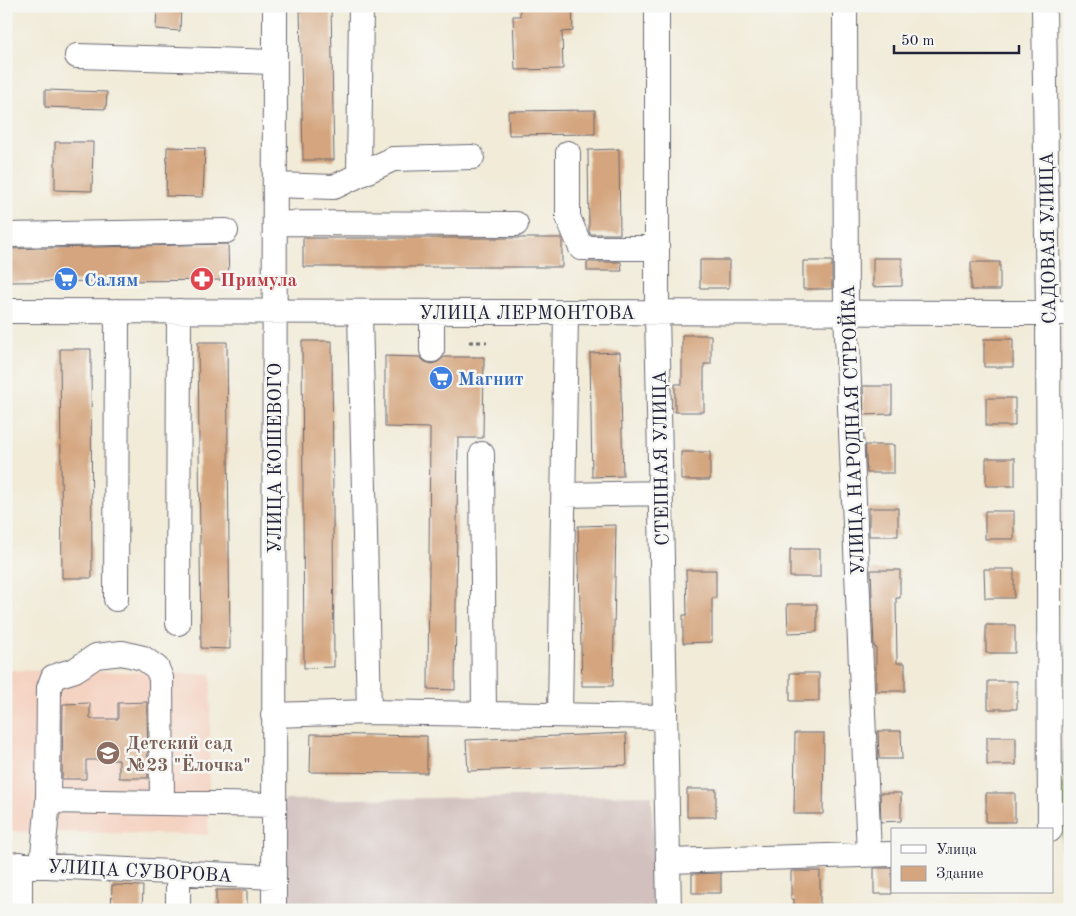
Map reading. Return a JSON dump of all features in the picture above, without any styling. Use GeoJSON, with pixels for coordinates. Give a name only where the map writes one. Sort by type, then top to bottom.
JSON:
{"type":"FeatureCollection","features":[{"type":"Feature","properties":{"kind":"street","name":"УЛИЦА КОШЕВОГО"},"geometry":{"type":"LineString","coordinates":[[274,910],[275,6]]}},
{"type":"Feature","properties":{"kind":"street"},"geometry":{"type":"LineString","coordinates":[[359,174],[361,6]]}},
{"type":"Feature","properties":{"kind":"street","name":"СТЕПНАЯ УЛИЦА"},"geometry":{"type":"LineString","coordinates":[[657,6],[657,312],[669,910]]}},
{"type":"Feature","properties":{"kind":"street","name":"УЛИЦА НАРОДНАЯ СТРОЙКА"},"geometry":{"type":"LineString","coordinates":[[845,6],[846,313],[869,854]]}},
{"type":"Feature","properties":{"kind":"street","name":"САДОВАЯ УЛИЦА"},"geometry":{"type":"LineString","coordinates":[[1044,6],[1059,313],[1050,828]]}},
{"type":"Feature","properties":{"kind":"street"},"geometry":{"type":"LineString","coordinates":[[77,56],[275,62]]}},
{"type":"Feature","properties":{"kind":"street"},"geometry":{"type":"LineString","coordinates":[[568,153],[568,217],[581,248],[657,248]]}},
{"type":"Feature","properties":{"kind":"street"},"geometry":{"type":"LineString","coordinates":[[275,185],[334,187],[392,159],[472,157]]}},
{"type":"Feature","properties":{"kind":"street"},"geometry":{"type":"LineString","coordinates":[[275,223],[516,224]]}},
{"type":"Feature","properties":{"kind":"street"},"geometry":{"type":"LineString","coordinates":[[6,235],[226,231]]}},
{"type":"Feature","properties":{"kind":"street","name":"УЛИЦА ЛЕРМОНТОВА"},"geometry":{"type":"LineString","coordinates":[[6,311],[1059,313]]}},
{"type":"Feature","properties":{"kind":"street"},"geometry":{"type":"LineString","coordinates":[[116,598],[117,311]]}},
{"type":"Feature","properties":{"kind":"street"},"geometry":{"type":"LineString","coordinates":[[178,623],[179,311]]}},
{"type":"Feature","properties":{"kind":"street"},"geometry":{"type":"LineString","coordinates":[[360,312],[369,712]]}},
{"type":"Feature","properties":{"kind":"street"},"geometry":{"type":"LineString","coordinates":[[432,312],[432,350]]}},
{"type":"Feature","properties":{"kind":"street"},"geometry":{"type":"LineString","coordinates":[[560,715],[566,312]]}},
{"type":"Feature","properties":{"kind":"street"},"geometry":{"type":"LineString","coordinates":[[482,454],[484,714]]}},
{"type":"Feature","properties":{"kind":"street"},"geometry":{"type":"LineString","coordinates":[[564,495],[661,493]]}},
{"type":"Feature","properties":{"kind":"street"},"geometry":{"type":"LineString","coordinates":[[20,910],[23,864],[48,801],[49,688],[53,677],[75,670],[96,656],[122,653],[143,658],[157,668],[161,678],[162,803]]}},
{"type":"Feature","properties":{"kind":"street"},"geometry":{"type":"LineString","coordinates":[[273,715],[369,712],[665,717]]}},
{"type":"Feature","properties":{"kind":"street"},"geometry":{"type":"LineString","coordinates":[[48,801],[274,805]]}},
{"type":"Feature","properties":{"kind":"street"},"geometry":{"type":"LineString","coordinates":[[669,861],[891,854]]}},
{"type":"Feature","properties":{"kind":"street","name":"УЛИЦА СУВОРОВА"},"geometry":{"type":"LineString","coordinates":[[23,864],[274,877]]}},
{"type":"Feature","properties":{"kind":"street"},"geometry":{"type":"LineString","coordinates":[[178,873],[178,910]]}},
{"type":"Feature","properties":{"kind":"path"},"geometry":{"type":"LineString","coordinates":[[469,342],[487,342]]}},
{"type":"Feature","properties":{"kind":"shaded area","name":"Детский сад №23 \"Ёлочка\""},"geometry":{"type":"Polygon","coordinates":[[[6,670],[211,674],[208,835],[6,831],[6,670]]]}},
{"type":"Feature","properties":{"kind":"shaded area"},"geometry":{"type":"Polygon","coordinates":[[[652,795],[654,910],[286,910],[284,800],[652,795]]]}},
{"type":"Feature","properties":{"kind":"green space"},"geometry":{"type":"Polygon","coordinates":[[[1069,495],[1070,856],[1062,856],[1069,495]]]}},
{"type":"Feature","properties":{"kind":"building"},"geometry":{"type":"Polygon","coordinates":[[[157,6],[181,6],[180,31],[156,29],[157,6]]]}},
{"type":"Feature","properties":{"kind":"building"},"geometry":{"type":"Polygon","coordinates":[[[300,6],[331,6],[334,160],[303,160],[300,6]]]}},
{"type":"Feature","properties":{"kind":"building"},"geometry":{"type":"Polygon","coordinates":[[[520,6],[572,6],[573,31],[562,32],[563,69],[515,70],[513,16],[520,16],[520,6]]]}},
{"type":"Feature","properties":{"kind":"building"},"geometry":{"type":"Polygon","coordinates":[[[45,90],[107,92],[106,109],[45,107],[45,90]]]}},
{"type":"Feature","properties":{"kind":"building"},"geometry":{"type":"Polygon","coordinates":[[[595,110],[595,134],[509,135],[508,111],[595,110]]]}},
{"type":"Feature","properties":{"kind":"building"},"geometry":{"type":"Polygon","coordinates":[[[55,142],[93,142],[92,191],[55,190],[55,142]]]}},
{"type":"Feature","properties":{"kind":"building"},"geometry":{"type":"Polygon","coordinates":[[[167,147],[205,148],[203,197],[166,196],[167,147]]]}},
{"type":"Feature","properties":{"kind":"building"},"geometry":{"type":"Polygon","coordinates":[[[619,149],[620,234],[590,234],[588,150],[619,149]]]}},
{"type":"Feature","properties":{"kind":"building"},"geometry":{"type":"Polygon","coordinates":[[[303,238],[562,238],[562,267],[303,267],[303,238]]]}},
{"type":"Feature","properties":{"kind":"building"},"geometry":{"type":"Polygon","coordinates":[[[228,244],[229,280],[6,282],[6,249],[228,244]]]}},
{"type":"Feature","properties":{"kind":"building"},"geometry":{"type":"Polygon","coordinates":[[[873,258],[902,258],[902,286],[873,287],[873,258]]]}},
{"type":"Feature","properties":{"kind":"building"},"geometry":{"type":"Polygon","coordinates":[[[700,260],[729,260],[729,288],[700,288],[700,260]]]}},
{"type":"Feature","properties":{"kind":"building"},"geometry":{"type":"Polygon","coordinates":[[[803,261],[832,261],[832,289],[803,289],[803,261]]]}},
{"type":"Feature","properties":{"kind":"building"},"geometry":{"type":"Polygon","coordinates":[[[587,262],[621,262],[622,271],[587,271],[587,262]]]}},
{"type":"Feature","properties":{"kind":"building"},"geometry":{"type":"Polygon","coordinates":[[[971,262],[1000,262],[1000,290],[971,290],[971,262]]]}},
{"type":"Feature","properties":{"kind":"building"},"geometry":{"type":"Polygon","coordinates":[[[682,335],[711,335],[711,364],[704,364],[704,412],[675,412],[675,384],[682,384],[682,335]]]}},
{"type":"Feature","properties":{"kind":"building"},"geometry":{"type":"Polygon","coordinates":[[[984,339],[1013,339],[1013,367],[984,367],[984,339]]]}},
{"type":"Feature","properties":{"kind":"building"},"geometry":{"type":"Polygon","coordinates":[[[302,341],[332,341],[334,667],[304,668],[302,341]]]}},
{"type":"Feature","properties":{"kind":"building"},"geometry":{"type":"Polygon","coordinates":[[[198,342],[227,342],[230,649],[201,648],[198,342]]]}},
{"type":"Feature","properties":{"kind":"building"},"geometry":{"type":"Polygon","coordinates":[[[60,349],[91,349],[92,578],[62,578],[60,349]]]}},
{"type":"Feature","properties":{"kind":"building"},"geometry":{"type":"Polygon","coordinates":[[[620,352],[623,476],[592,477],[590,353],[620,352]]]}},
{"type":"Feature","properties":{"kind":"building"},"geometry":{"type":"Polygon","coordinates":[[[385,356],[420,357],[425,362],[432,364],[444,357],[484,357],[483,438],[458,438],[455,690],[428,689],[430,428],[385,427],[385,356]]]}},
{"type":"Feature","properties":{"kind":"building"},"geometry":{"type":"Polygon","coordinates":[[[863,386],[892,386],[892,414],[864,415],[863,386]]]}},
{"type":"Feature","properties":{"kind":"building"},"geometry":{"type":"Polygon","coordinates":[[[986,398],[1015,398],[1015,426],[986,426],[986,398]]]}},
{"type":"Feature","properties":{"kind":"building"},"geometry":{"type":"Polygon","coordinates":[[[865,445],[894,445],[894,473],[867,473],[865,445]]]}},
{"type":"Feature","properties":{"kind":"building"},"geometry":{"type":"Polygon","coordinates":[[[681,452],[710,452],[710,480],[681,480],[681,452]]]}},
{"type":"Feature","properties":{"kind":"building"},"geometry":{"type":"Polygon","coordinates":[[[986,458],[1015,458],[1015,486],[986,486],[986,458]]]}},
{"type":"Feature","properties":{"kind":"building"},"geometry":{"type":"Polygon","coordinates":[[[869,508],[898,508],[898,536],[869,536],[869,508]]]}},
{"type":"Feature","properties":{"kind":"building"},"geometry":{"type":"Polygon","coordinates":[[[985,511],[1014,511],[1014,539],[985,539],[985,511]]]}},
{"type":"Feature","properties":{"kind":"building"},"geometry":{"type":"Polygon","coordinates":[[[616,525],[613,686],[582,686],[578,526],[616,525]]]}},
{"type":"Feature","properties":{"kind":"building"},"geometry":{"type":"Polygon","coordinates":[[[790,549],[820,549],[820,577],[790,577],[790,549]]]}},
{"type":"Feature","properties":{"kind":"building"},"geometry":{"type":"Polygon","coordinates":[[[984,569],[1014,569],[1014,598],[985,598],[984,569]]]}},
{"type":"Feature","properties":{"kind":"building"},"geometry":{"type":"Polygon","coordinates":[[[686,570],[716,570],[716,598],[712,598],[712,642],[683,643],[683,615],[687,615],[686,570]]]}},
{"type":"Feature","properties":{"kind":"building"},"geometry":{"type":"Polygon","coordinates":[[[871,570],[900,570],[900,598],[896,598],[897,663],[905,663],[905,691],[876,691],[876,647],[874,647],[871,570]]]}},
{"type":"Feature","properties":{"kind":"building"},"geometry":{"type":"Polygon","coordinates":[[[787,604],[817,604],[817,632],[788,633],[787,604]]]}},
{"type":"Feature","properties":{"kind":"building"},"geometry":{"type":"Polygon","coordinates":[[[986,625],[1015,625],[1015,653],[986,653],[986,625]]]}},
{"type":"Feature","properties":{"kind":"building"},"geometry":{"type":"Polygon","coordinates":[[[790,673],[819,673],[819,701],[790,701],[790,673]]]}},
{"type":"Feature","properties":{"kind":"building"},"geometry":{"type":"Polygon","coordinates":[[[988,681],[1017,681],[1017,709],[988,709],[988,681]]]}},
{"type":"Feature","properties":{"kind":"building"},"geometry":{"type":"Polygon","coordinates":[[[147,702],[148,778],[119,778],[119,760],[86,760],[86,779],[62,779],[63,704],[90,703],[90,719],[118,719],[118,703],[147,702]]]}},
{"type":"Feature","properties":{"kind":"building"},"geometry":{"type":"Polygon","coordinates":[[[878,731],[901,731],[902,759],[879,759],[878,731]]]}},
{"type":"Feature","properties":{"kind":"building"},"geometry":{"type":"Polygon","coordinates":[[[626,733],[627,765],[468,771],[466,740],[626,733]]]}},
{"type":"Feature","properties":{"kind":"building"},"geometry":{"type":"Polygon","coordinates":[[[795,733],[824,733],[823,814],[794,814],[795,733]]]}},
{"type":"Feature","properties":{"kind":"building"},"geometry":{"type":"Polygon","coordinates":[[[311,734],[427,736],[427,773],[310,772],[311,734]]]}},
{"type":"Feature","properties":{"kind":"building"},"geometry":{"type":"Polygon","coordinates":[[[987,737],[1016,737],[1016,765],[987,765],[987,737]]]}},
{"type":"Feature","properties":{"kind":"building"},"geometry":{"type":"Polygon","coordinates":[[[687,789],[716,789],[716,817],[687,817],[687,789]]]}},
{"type":"Feature","properties":{"kind":"building"},"geometry":{"type":"Polygon","coordinates":[[[880,793],[901,793],[901,821],[881,822],[880,793]]]}},
{"type":"Feature","properties":{"kind":"building"},"geometry":{"type":"Polygon","coordinates":[[[986,793],[1015,793],[1015,822],[986,822],[986,793]]]}},
{"type":"Feature","properties":{"kind":"building"},"geometry":{"type":"Polygon","coordinates":[[[874,868],[891,868],[891,894],[874,894],[874,868]]]}},
{"type":"Feature","properties":{"kind":"building"},"geometry":{"type":"Polygon","coordinates":[[[791,871],[820,871],[820,910],[794,910],[794,899],[791,899],[791,871]]]}},
{"type":"Feature","properties":{"kind":"building"},"geometry":{"type":"Polygon","coordinates":[[[721,873],[721,893],[692,893],[692,874],[721,873]]]}},
{"type":"Feature","properties":{"kind":"building"},"geometry":{"type":"Polygon","coordinates":[[[112,885],[143,886],[142,910],[111,910],[112,885]]]}},
{"type":"Feature","properties":{"kind":"building"},"geometry":{"type":"Polygon","coordinates":[[[216,890],[247,890],[247,910],[216,910],[216,890]]]}},
{"type":"Feature","properties":{"kind":"place","name":"Салям"},"geometry":{"type":"Point","coordinates":[66,279]}},
{"type":"Feature","properties":{"kind":"place","name":"Примула"},"geometry":{"type":"Point","coordinates":[202,279]}},
{"type":"Feature","properties":{"kind":"place","name":"Магнит"},"geometry":{"type":"Point","coordinates":[441,378]}},
{"type":"Feature","properties":{"kind":"place","name":"Детский сад №23 \"Ёлочка\""},"geometry":{"type":"Point","coordinates":[108,753]}}]}
